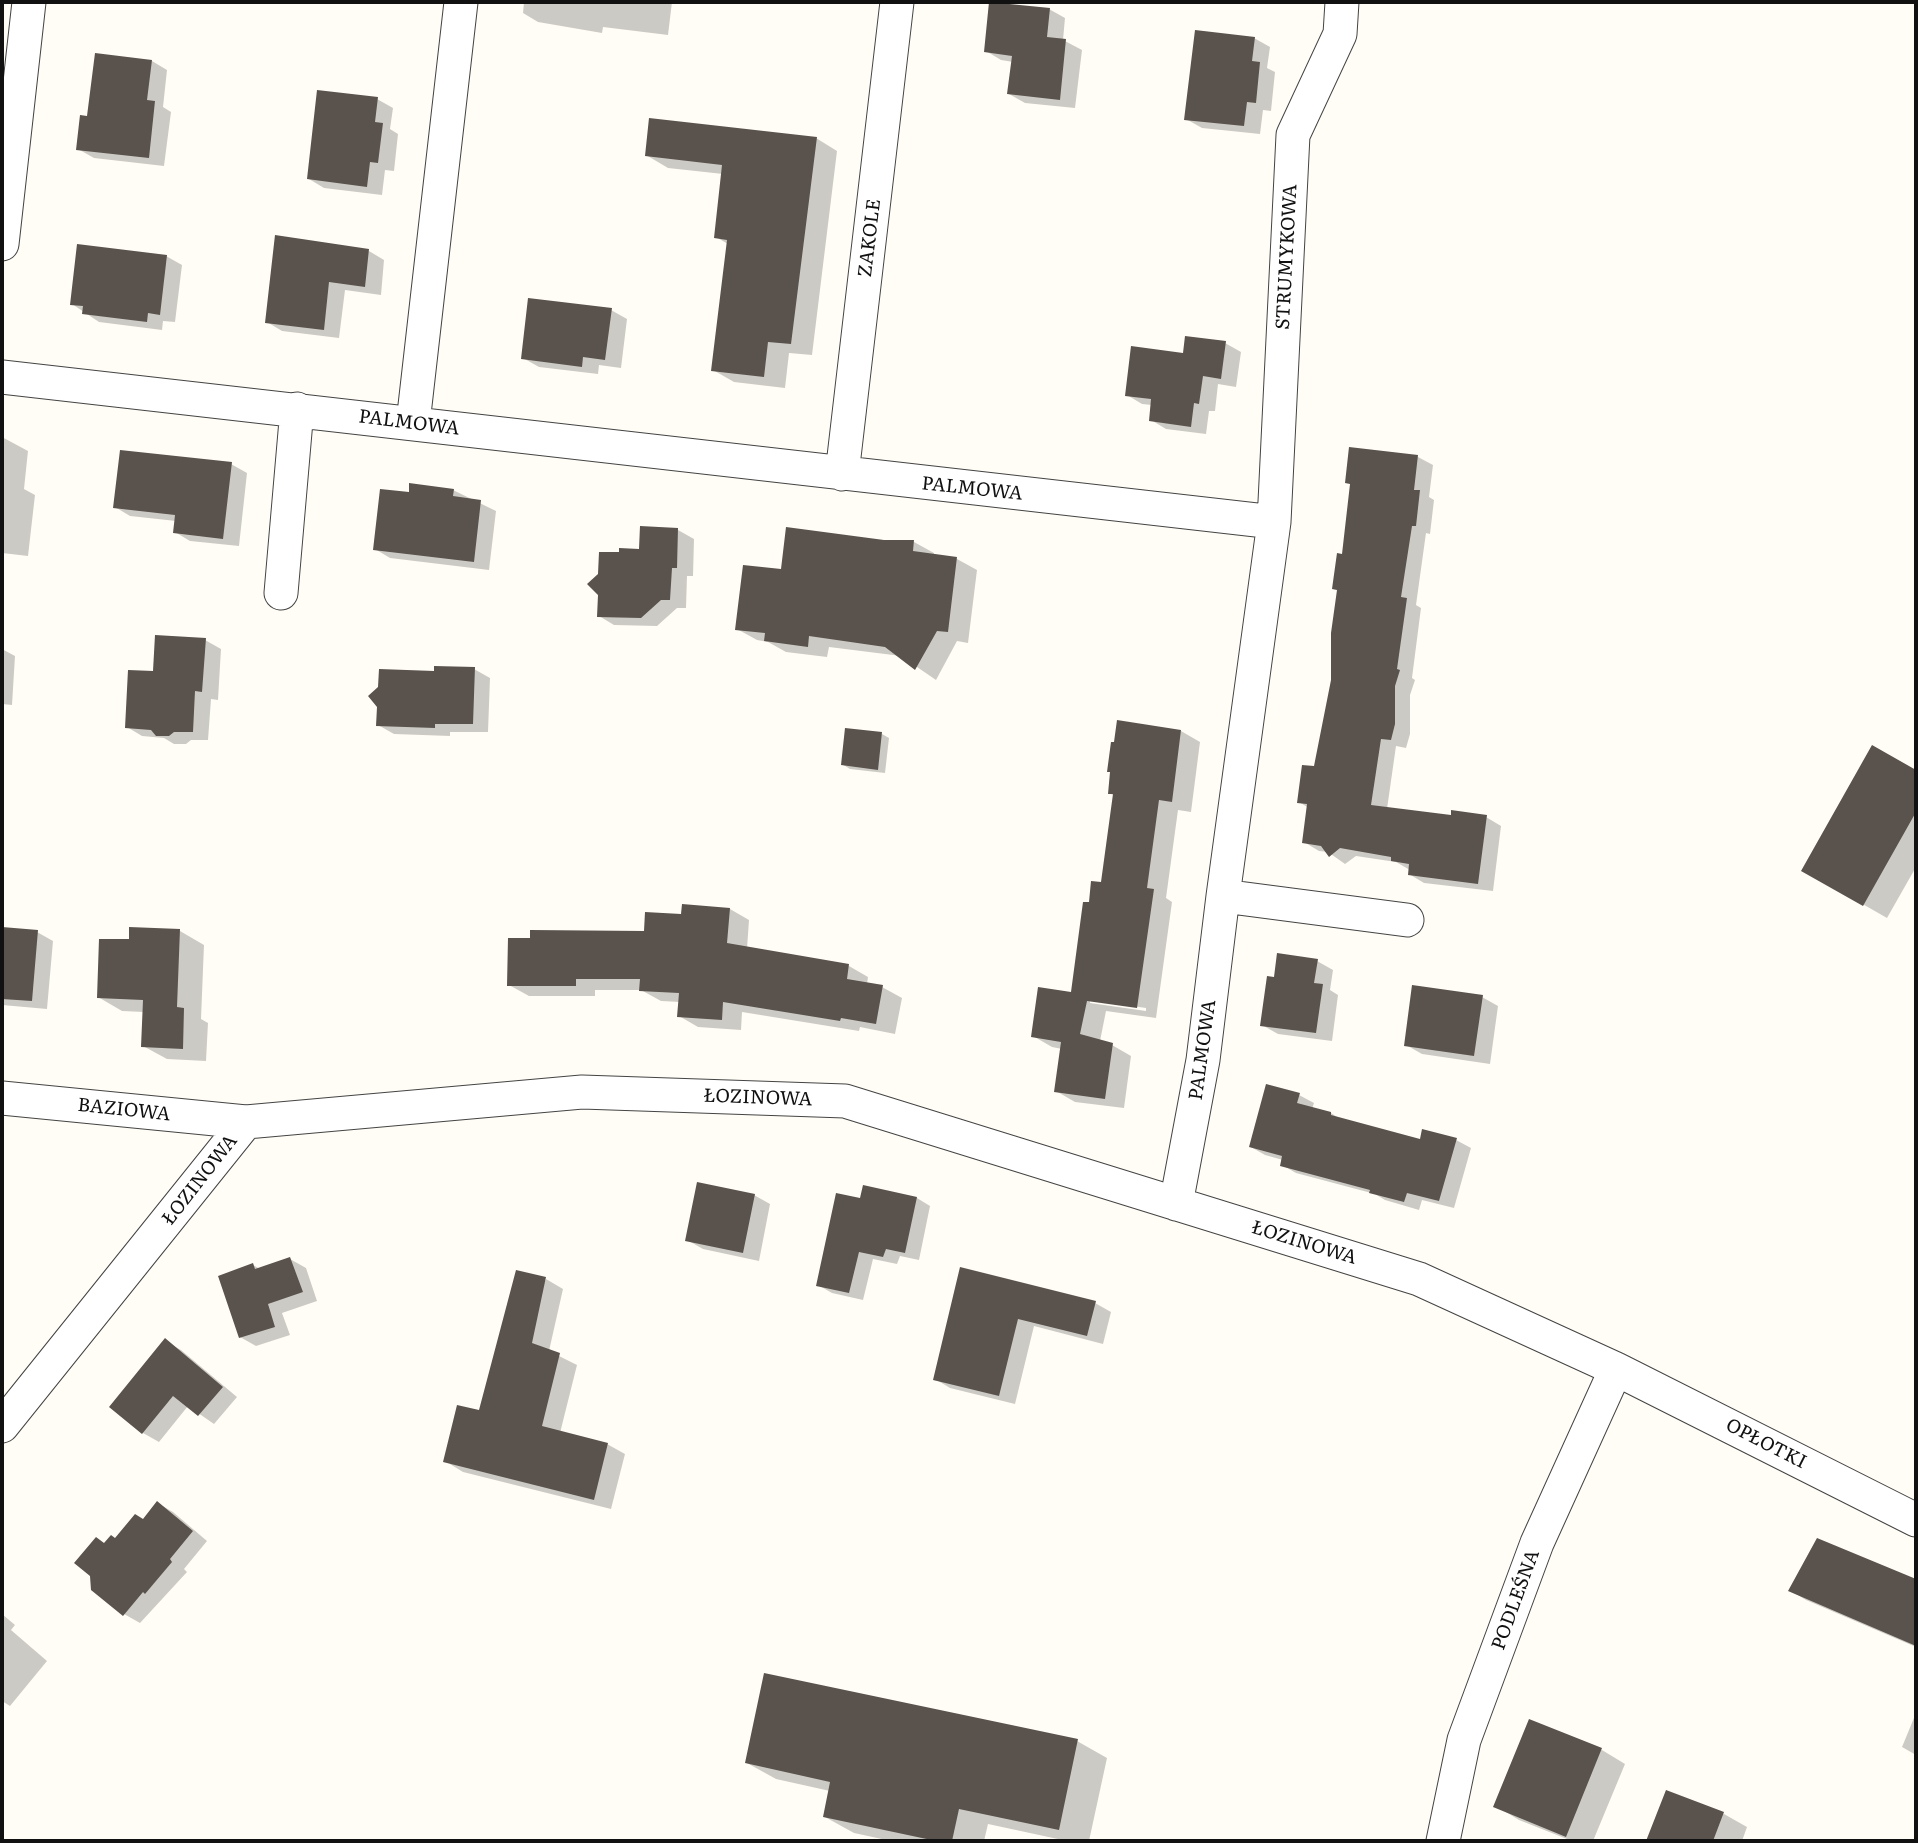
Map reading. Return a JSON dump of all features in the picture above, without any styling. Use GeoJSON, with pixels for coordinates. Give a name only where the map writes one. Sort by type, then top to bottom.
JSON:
{"type":"FeatureCollection","features":[{"type":"Feature","properties":{"kind":"street"},"geometry":{"type":"LineString","coordinates":[[2,244],[29,2]]}},
{"type":"Feature","properties":{"kind":"street"},"geometry":{"type":"LineString","coordinates":[[413,423],[461,2]]}},
{"type":"Feature","properties":{"kind":"street","name":"ZAKOLE"},"geometry":{"type":"LineString","coordinates":[[842,474],[897,2]]}},
{"type":"Feature","properties":{"kind":"street","name":"STRUMYKOWA"},"geometry":{"type":"LineString","coordinates":[[1274,522],[1293,135],[1340,34],[1342,2]]}},
{"type":"Feature","properties":{"kind":"street","name":"PALMOWA"},"geometry":{"type":"LineString","coordinates":[[2,377],[1274,522],[1203,1060],[1177,1204]]}},
{"type":"Feature","properties":{"kind":"street"},"geometry":{"type":"LineString","coordinates":[[281,593],[297,410]]}},
{"type":"Feature","properties":{"kind":"street"},"geometry":{"type":"LineString","coordinates":[[1223,896],[1407,920]]}},
{"type":"Feature","properties":{"kind":"street","name":"ŁOZINOWA"},"geometry":{"type":"LineString","coordinates":[[2,1426],[246,1122],[582,1092],[845,1101],[1419,1279],[1616,1369]]}},
{"type":"Feature","properties":{"kind":"street","name":"BAZIOWA"},"geometry":{"type":"LineString","coordinates":[[2,1098],[246,1122]]}},
{"type":"Feature","properties":{"kind":"street","name":"OPŁOTKI"},"geometry":{"type":"LineString","coordinates":[[1616,1369],[1916,1520]]}},
{"type":"Feature","properties":{"kind":"street","name":"PODLEŚNA"},"geometry":{"type":"LineString","coordinates":[[1443,1841],[1464,1740],[1537,1543],[1616,1369]]}},
{"type":"Feature","properties":{"kind":"building"},"geometry":{"type":"Polygon","coordinates":[[[989,2],[1050,8],[1047,37],[1066,39],[1060,100],[1007,94],[1012,56],[984,52],[989,2]]]}},
{"type":"Feature","properties":{"kind":"building"},"geometry":{"type":"Polygon","coordinates":[[[1195,30],[1255,37],[1252,61],[1260,62],[1256,103],[1247,102],[1244,126],[1184,120],[1195,30]]]}},
{"type":"Feature","properties":{"kind":"building"},"geometry":{"type":"Polygon","coordinates":[[[95,53],[152,60],[147,100],[155,101],[149,158],[76,150],[80,115],[87,116],[95,53]]]}},
{"type":"Feature","properties":{"kind":"building"},"geometry":{"type":"Polygon","coordinates":[[[317,90],[378,97],[375,122],[383,123],[378,163],[370,162],[367,187],[307,179],[317,90]]]}},
{"type":"Feature","properties":{"kind":"building"},"geometry":{"type":"Polygon","coordinates":[[[649,118],[817,137],[791,344],[768,342],[764,377],[711,371],[727,240],[714,238],[722,165],[645,156],[649,118]]]}},
{"type":"Feature","properties":{"kind":"building"},"geometry":{"type":"Polygon","coordinates":[[[275,235],[369,249],[365,287],[329,282],[324,330],[265,323],[275,235]]]}},
{"type":"Feature","properties":{"kind":"building"},"geometry":{"type":"Polygon","coordinates":[[[77,244],[167,255],[160,315],[148,313],[147,322],[82,314],[83,306],[70,305],[77,244]]]}},
{"type":"Feature","properties":{"kind":"building"},"geometry":{"type":"Polygon","coordinates":[[[528,298],[612,308],[605,360],[583,357],[582,367],[521,359],[528,298]]]}},
{"type":"Feature","properties":{"kind":"building"},"geometry":{"type":"Polygon","coordinates":[[[1185,336],[1226,341],[1221,379],[1203,376],[1199,404],[1194,403],[1191,427],[1149,421],[1151,399],[1125,396],[1131,346],[1183,353],[1185,336]]]}},
{"type":"Feature","properties":{"kind":"building"},"geometry":{"type":"Polygon","coordinates":[[[1349,447],[1418,455],[1414,490],[1420,490],[1416,526],[1412,526],[1401,597],[1407,598],[1397,669],[1400,670],[1395,686],[1395,724],[1391,740],[1381,739],[1371,805],[1451,815],[1451,810],[1487,815],[1478,884],[1408,875],[1409,864],[1391,861],[1391,857],[1340,848],[1329,857],[1321,846],[1302,843],[1307,804],[1297,803],[1302,765],[1314,766],[1331,680],[1331,633],[1337,590],[1332,589],[1337,553],[1342,554],[1350,484],[1345,483],[1349,447]]]}},
{"type":"Feature","properties":{"kind":"building"},"geometry":{"type":"Polygon","coordinates":[[[120,450],[232,462],[223,539],[173,533],[175,515],[113,508],[120,450]]]}},
{"type":"Feature","properties":{"kind":"building"},"geometry":{"type":"Polygon","coordinates":[[[409,483],[454,489],[453,496],[481,500],[474,562],[373,550],[380,489],[409,492],[409,483]]]}},
{"type":"Feature","properties":{"kind":"building"},"geometry":{"type":"Polygon","coordinates":[[[640,526],[678,528],[677,568],[672,568],[670,600],[661,600],[641,618],[597,617],[598,595],[587,584],[598,574],[599,552],[619,552],[619,548],[639,549],[640,526]]]}},
{"type":"Feature","properties":{"kind":"building"},"geometry":{"type":"Polygon","coordinates":[[[786,527],[884,540],[914,540],[913,551],[957,557],[948,632],[937,631],[915,670],[885,647],[809,636],[808,647],[764,641],[765,633],[735,630],[743,565],[781,569],[786,527]]]}},
{"type":"Feature","properties":{"kind":"building"},"geometry":{"type":"Polygon","coordinates":[[[155,635],[206,638],[202,692],[195,691],[193,732],[156,736],[151,730],[125,728],[128,670],[153,671],[155,635]]]}},
{"type":"Feature","properties":{"kind":"building"},"geometry":{"type":"Polygon","coordinates":[[[434,666],[475,667],[473,724],[435,724],[435,728],[376,726],[377,707],[368,696],[378,687],[379,669],[434,671],[434,666]]]}},
{"type":"Feature","properties":{"kind":"building"},"geometry":{"type":"Polygon","coordinates":[[[1117,720],[1181,730],[1172,802],[1159,800],[1147,888],[1154,889],[1137,1008],[1087,1001],[1080,1034],[1113,1043],[1105,1099],[1054,1092],[1061,1042],[1031,1037],[1038,987],[1071,992],[1083,902],[1089,902],[1091,881],[1101,882],[1113,794],[1108,794],[1110,772],[1107,772],[1117,720]]]}},
{"type":"Feature","properties":{"kind":"building"},"geometry":{"type":"Polygon","coordinates":[[[845,728],[882,732],[878,770],[841,765],[845,728]]]}},
{"type":"Feature","properties":{"kind":"building"},"geometry":{"type":"Polygon","coordinates":[[[1872,745],[1916,770],[1916,812],[1863,906],[1801,871],[1872,745]]]}},
{"type":"Feature","properties":{"kind":"building"},"geometry":{"type":"Polygon","coordinates":[[[682,904],[730,908],[727,943],[849,964],[847,979],[883,985],[876,1024],[841,1018],[840,1021],[723,1002],[722,1020],[677,1017],[679,993],[639,991],[640,979],[576,979],[576,986],[507,986],[508,938],[530,938],[530,930],[644,931],[645,912],[681,914],[682,904]]]}},
{"type":"Feature","properties":{"kind":"building"},"geometry":{"type":"Polygon","coordinates":[[[2,927],[38,930],[32,1001],[2,999],[2,927]]]}},
{"type":"Feature","properties":{"kind":"building"},"geometry":{"type":"Polygon","coordinates":[[[129,927],[180,929],[177,1007],[184,1008],[183,1049],[141,1047],[143,1000],[97,998],[99,939],[129,939],[129,927]]]}},
{"type":"Feature","properties":{"kind":"building"},"geometry":{"type":"Polygon","coordinates":[[[1277,953],[1318,959],[1314,983],[1323,984],[1316,1033],[1260,1026],[1267,976],[1274,977],[1277,953]]]}},
{"type":"Feature","properties":{"kind":"building"},"geometry":{"type":"Polygon","coordinates":[[[1412,985],[1483,995],[1474,1056],[1404,1046],[1412,985]]]}},
{"type":"Feature","properties":{"kind":"building"},"geometry":{"type":"Polygon","coordinates":[[[1266,1084],[1300,1093],[1297,1103],[1331,1112],[1331,1115],[1420,1139],[1422,1129],[1457,1138],[1439,1201],[1407,1193],[1404,1202],[1369,1193],[1370,1190],[1280,1166],[1282,1156],[1249,1147],[1266,1084]]]}},
{"type":"Feature","properties":{"kind":"building"},"geometry":{"type":"Polygon","coordinates":[[[697,1182],[755,1194],[743,1253],[685,1241],[697,1182]]]}},
{"type":"Feature","properties":{"kind":"building"},"geometry":{"type":"Polygon","coordinates":[[[863,1185],[917,1197],[905,1253],[886,1249],[883,1257],[859,1252],[849,1293],[816,1286],[836,1193],[860,1198],[863,1185]]]}},
{"type":"Feature","properties":{"kind":"building"},"geometry":{"type":"Polygon","coordinates":[[[290,1257],[303,1292],[268,1304],[275,1327],[239,1338],[218,1276],[253,1263],[255,1269],[290,1257]]]}},
{"type":"Feature","properties":{"kind":"building"},"geometry":{"type":"Polygon","coordinates":[[[960,1267],[1096,1301],[1087,1336],[1018,1319],[999,1396],[933,1380],[960,1267]]]}},
{"type":"Feature","properties":{"kind":"building"},"geometry":{"type":"Polygon","coordinates":[[[516,1270],[546,1277],[532,1343],[560,1353],[542,1426],[608,1443],[594,1500],[443,1462],[457,1405],[479,1410],[516,1270]]]}},
{"type":"Feature","properties":{"kind":"building"},"geometry":{"type":"Polygon","coordinates":[[[165,1338],[223,1387],[198,1416],[173,1396],[142,1434],[109,1407],[165,1338]]]}},
{"type":"Feature","properties":{"kind":"building"},"geometry":{"type":"Polygon","coordinates":[[[157,1501],[193,1531],[170,1559],[172,1562],[123,1616],[91,1590],[90,1576],[74,1563],[96,1537],[104,1543],[111,1535],[115,1538],[135,1514],[143,1519],[157,1501]]]}},
{"type":"Feature","properties":{"kind":"building"},"geometry":{"type":"Polygon","coordinates":[[[1817,1538],[1916,1579],[1916,1646],[1788,1591],[1817,1538]]]}},
{"type":"Feature","properties":{"kind":"building"},"geometry":{"type":"Polygon","coordinates":[[[764,1673],[1078,1739],[1059,1830],[959,1809],[952,1841],[936,1841],[823,1817],[830,1782],[745,1763],[764,1673]]]}},
{"type":"Feature","properties":{"kind":"building"},"geometry":{"type":"Polygon","coordinates":[[[1529,1719],[1602,1748],[1566,1837],[1493,1807],[1529,1719]]]}},
{"type":"Feature","properties":{"kind":"building"},"geometry":{"type":"Polygon","coordinates":[[[1666,1790],[1724,1812],[1713,1841],[1646,1841],[1666,1790]]]}}]}
